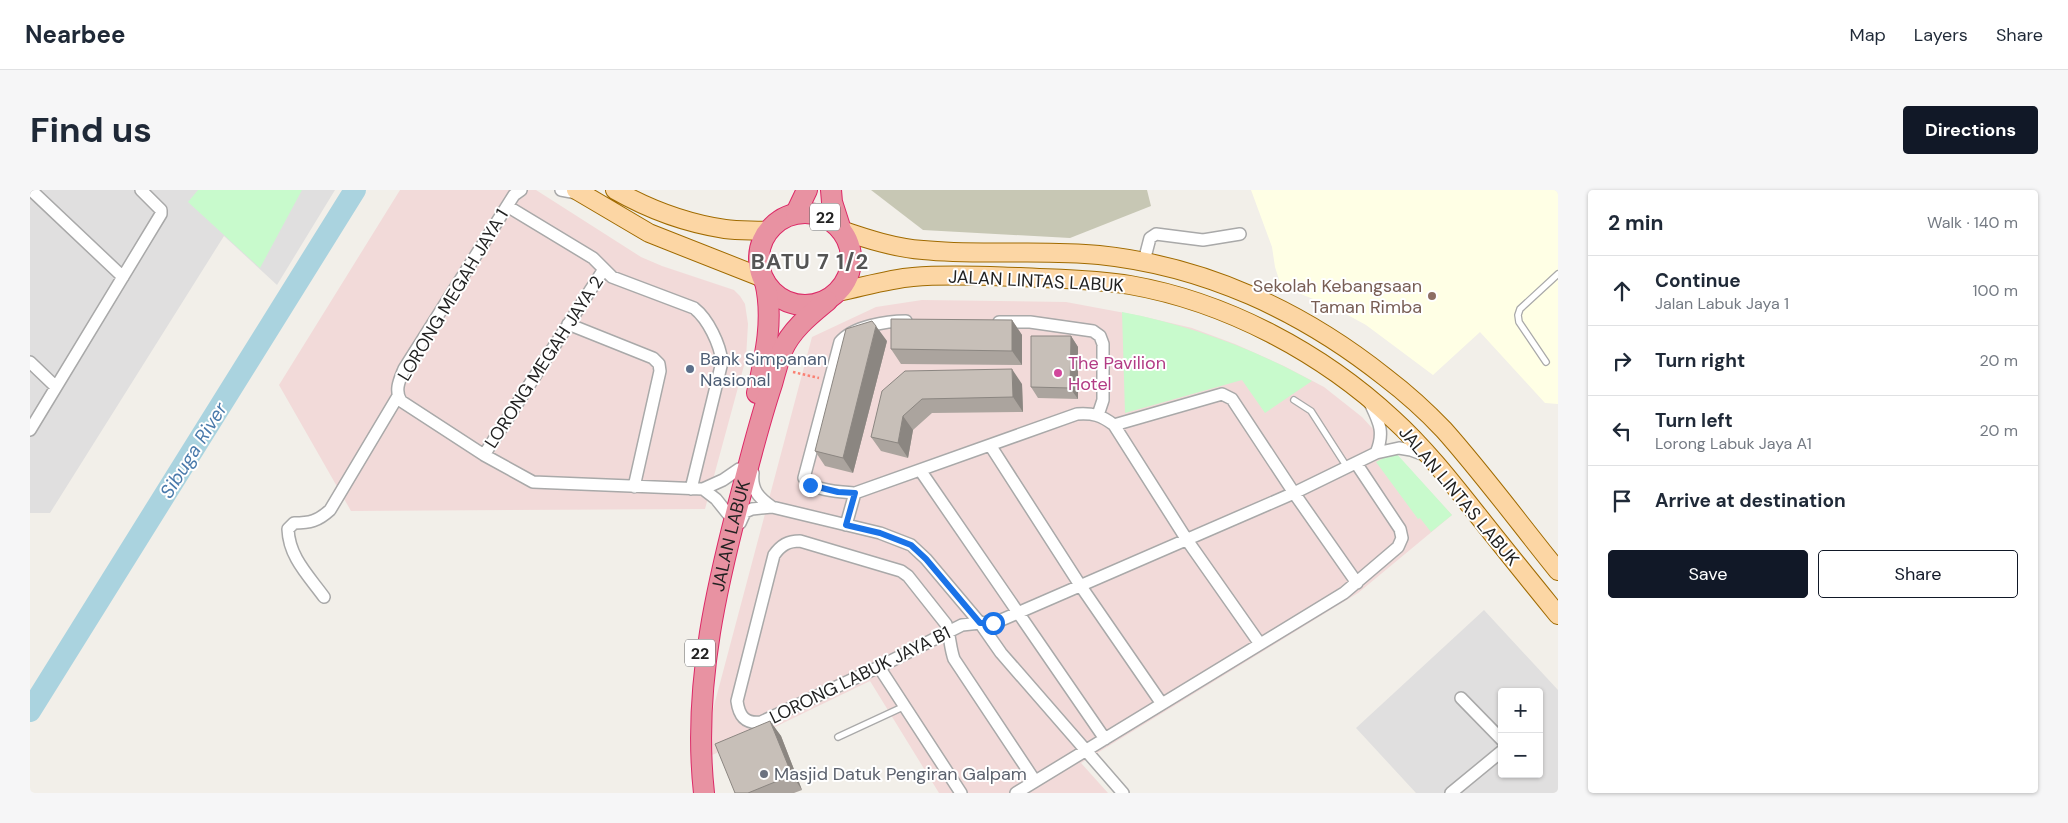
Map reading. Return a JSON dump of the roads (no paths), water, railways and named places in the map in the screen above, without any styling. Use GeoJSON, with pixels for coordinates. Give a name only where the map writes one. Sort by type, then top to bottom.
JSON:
{"type":"FeatureCollection","features":[{"type":"Feature","properties":{"kind":"highway","name":"22"},"geometry":{"type":"LineString","coordinates":[[796,214],[807,190]]}},
{"type":"Feature","properties":{"kind":"highway"},"geometry":{"type":"LineString","coordinates":[[831,190],[832,202],[842,230]]}},
{"type":"Feature","properties":{"kind":"highway","name":"22"},"geometry":{"type":"LineString","coordinates":[[764,280],[759,258],[760,249],[768,231],[785,217],[812,213],[821,215],[842,230],[850,248],[851,269],[846,282],[832,297]]}},
{"type":"Feature","properties":{"kind":"highway"},"geometry":{"type":"LineString","coordinates":[[764,280],[774,293],[793,303],[813,305],[832,297]]}},
{"type":"Feature","properties":{"kind":"highway","name":"JALAN LABUK"},"geometry":{"type":"LineString","coordinates":[[698,793],[692,731],[694,685],[717,558],[760,380],[769,328],[770,301],[764,280]]}},
{"type":"Feature","properties":{"kind":"highway","name":"JALAN LABUK"},"geometry":{"type":"LineString","coordinates":[[704,793],[701,713],[705,665],[725,554],[759,423],[782,351],[794,332],[807,317],[832,297]]}},
{"type":"Feature","properties":{"kind":"main road"},"geometry":{"type":"LineString","coordinates":[[615,190],[667,216],[692,223],[728,229],[768,231]]}},
{"type":"Feature","properties":{"kind":"main road"},"geometry":{"type":"LineString","coordinates":[[579,192],[649,233],[764,280]]}},
{"type":"Feature","properties":{"kind":"main road","name":"JALAN LINTAS LABUK"},"geometry":{"type":"LineString","coordinates":[[842,230],[921,250],[1057,252],[1144,261],[1234,288],[1313,326],[1350,350],[1410,397],[1443,430],[1558,571]]}},
{"type":"Feature","properties":{"kind":"main road","name":"JALAN LINTAS LABUK"},"geometry":{"type":"LineString","coordinates":[[832,297],[889,280],[914,277],[1005,277],[1089,280],[1132,286],[1181,298],[1234,316],[1302,351],[1334,370],[1366,394],[1394,419],[1432,458],[1558,615]]}},
{"type":"Feature","properties":{"kind":"street"},"geometry":{"type":"LineString","coordinates":[[31,190],[123,277]]}},
{"type":"Feature","properties":{"kind":"street"},"geometry":{"type":"LineString","coordinates":[[30,430],[161,214],[161,210],[141,190]]}},
{"type":"Feature","properties":{"kind":"street"},"geometry":{"type":"LineString","coordinates":[[561,190],[579,192]]}},
{"type":"Feature","properties":{"kind":"street","name":"LORONG MEGAH JAYA 1"},"geometry":{"type":"LineString","coordinates":[[517,192],[404,369],[398,388],[398,396],[405,405],[533,482],[697,489],[723,480],[739,469]]}},
{"type":"Feature","properties":{"kind":"street"},"geometry":{"type":"LineString","coordinates":[[507,206],[593,258],[612,276],[694,308],[702,316],[721,350],[721,370],[697,489],[716,499],[728,514]]}},
{"type":"Feature","properties":{"kind":"street"},"geometry":{"type":"LineString","coordinates":[[1144,261],[1150,238],[1156,234],[1203,240],[1240,234]]}},
{"type":"Feature","properties":{"kind":"street","name":"LORONG MEGAH JAYA 2"},"geometry":{"type":"LineString","coordinates":[[484,454],[604,269]]}},
{"type":"Feature","properties":{"kind":"street"},"geometry":{"type":"LineString","coordinates":[[916,321],[888,321],[850,334],[840,342],[804,478],[810,485],[838,492],[855,493],[1076,414],[1090,413],[1098,415],[1114,425],[1187,540],[1260,644]]}},
{"type":"Feature","properties":{"kind":"street"},"geometry":{"type":"LineString","coordinates":[[992,322],[1030,322],[1093,331],[1100,336],[1103,344],[1103,400],[1098,415]]}},
{"type":"Feature","properties":{"kind":"street"},"geometry":{"type":"LineString","coordinates":[[568,324],[653,358],[659,364],[660,371],[634,487]]}},
{"type":"Feature","properties":{"kind":"street"},"geometry":{"type":"LineString","coordinates":[[30,362],[56,386]]}},
{"type":"Feature","properties":{"kind":"street"},"geometry":{"type":"LineString","coordinates":[[1114,425],[1222,394],[1227,395],[1232,399],[1294,493],[1357,583]]}},
{"type":"Feature","properties":{"kind":"street"},"geometry":{"type":"LineString","coordinates":[[1366,394],[1378,420],[1381,432],[1381,441],[1376,453]]}},
{"type":"Feature","properties":{"kind":"street"},"geometry":{"type":"LineString","coordinates":[[324,597],[292,552],[288,541],[288,529],[294,523],[310,523],[319,519],[330,510],[398,396]]}},
{"type":"Feature","properties":{"kind":"street"},"geometry":{"type":"LineString","coordinates":[[759,423],[759,443],[752,480],[757,494],[772,507]]}},
{"type":"Feature","properties":{"kind":"street"},"geometry":{"type":"LineString","coordinates":[[990,445],[1080,585],[1162,704]]}},
{"type":"Feature","properties":{"kind":"street","name":"LORONG LABUK JAYA B1"},"geometry":{"type":"LineString","coordinates":[[948,632],[946,624],[908,576],[901,571],[800,541],[791,541],[784,544],[774,555],[737,701],[739,712],[744,719],[753,723],[761,722],[879,667],[962,625],[999,621],[1294,493],[1376,453],[1399,448],[1411,450],[1432,458]]}},
{"type":"Feature","properties":{"kind":"street"},"geometry":{"type":"LineString","coordinates":[[1016,793],[1357,583],[1398,547],[1402,538],[1400,529],[1351,465]]}},
{"type":"Feature","properties":{"kind":"street"},"geometry":{"type":"LineString","coordinates":[[920,470],[1105,739]]}},
{"type":"Feature","properties":{"kind":"street"},"geometry":{"type":"LineString","coordinates":[[846,525],[855,493]]}},
{"type":"Feature","properties":{"kind":"street"},"geometry":{"type":"LineString","coordinates":[[725,554],[736,535],[741,518],[745,512],[758,508],[772,507],[880,533],[911,545],[926,559],[980,623],[1001,653],[1084,751],[1123,793]]}},
{"type":"Feature","properties":{"kind":"street"},"geometry":{"type":"LineString","coordinates":[[948,632],[954,659],[1036,781]]}},
{"type":"Feature","properties":{"kind":"street"},"geometry":{"type":"LineString","coordinates":[[879,667],[961,793]]}},
{"type":"Feature","properties":{"kind":"street"},"geometry":{"type":"LineString","coordinates":[[1461,698],[1498,736]]}},
{"type":"Feature","properties":{"kind":"street"},"geometry":{"type":"LineString","coordinates":[[1451,793],[1498,753]]}},
{"type":"Feature","properties":{"kind":"lane"},"geometry":{"type":"LineString","coordinates":[[1546,362],[1519,322],[1518,314],[1520,309],[1558,274]]}},
{"type":"Feature","properties":{"kind":"lane"},"geometry":{"type":"LineString","coordinates":[[1294,400],[1311,411],[1351,465]]}},
{"type":"Feature","properties":{"kind":"lane"},"geometry":{"type":"LineString","coordinates":[[838,737],[905,706]]}},
{"type":"Feature","properties":{"kind":"waterway","name":"Sibuga River"},"geometry":{"type":"LineString","coordinates":[[30,711],[355,190]]}},
{"type":"Feature","properties":{"kind":"place","name":"Sekolah Kebangsaan Taman Rimba"},"geometry":{"type":"Point","coordinates":[1432,296]}},
{"type":"Feature","properties":{"kind":"place","name":"Bank Simpanan Nasional"},"geometry":{"type":"Point","coordinates":[690,369]}},
{"type":"Feature","properties":{"kind":"place","name":"The Pavilion Hotel"},"geometry":{"type":"Point","coordinates":[1058,373]}},
{"type":"Feature","properties":{"kind":"place","name":"Masjid Datuk Pengiran Galpam"},"geometry":{"type":"Point","coordinates":[764,774]}},
{"type":"Feature","properties":{"kind":"district","name":"BATU 7 1/2"},"geometry":{"type":"Point","coordinates":[810,261]}}]}
